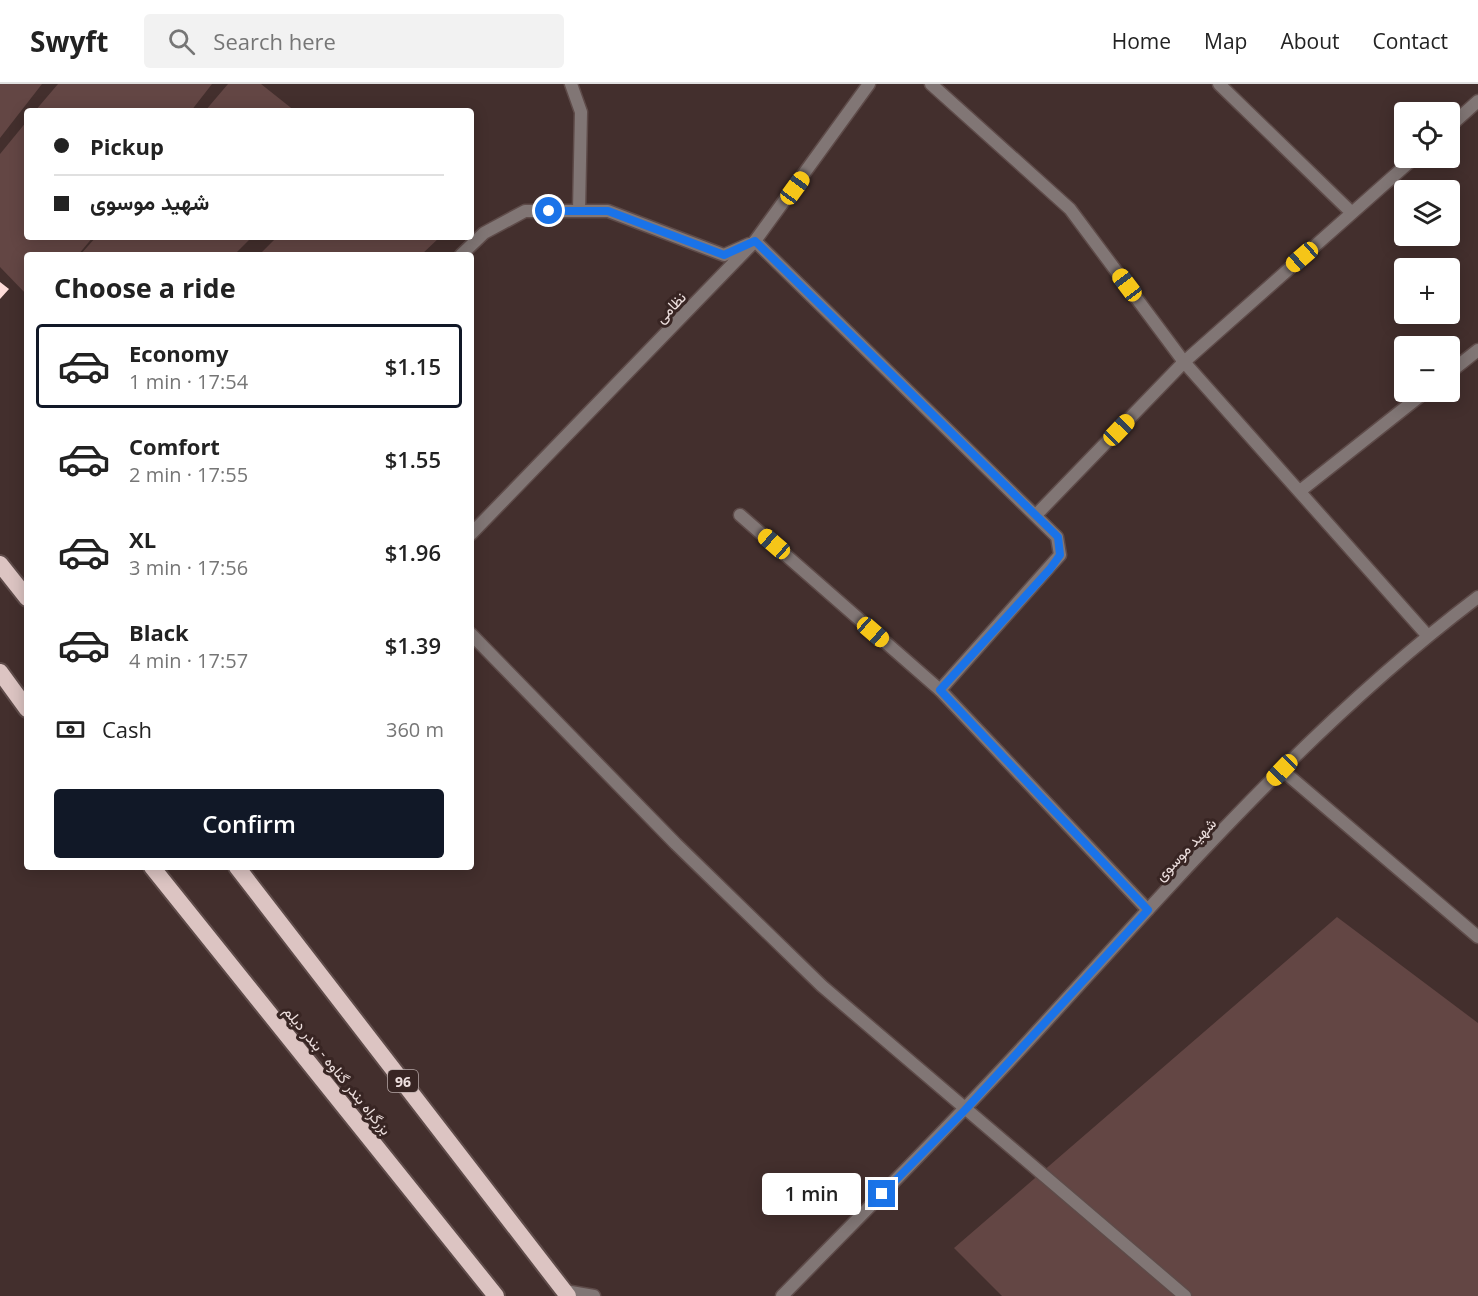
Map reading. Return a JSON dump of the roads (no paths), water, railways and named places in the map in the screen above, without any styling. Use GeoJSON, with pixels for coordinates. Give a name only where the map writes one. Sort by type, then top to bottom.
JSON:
{"type":"FeatureCollection","features":[{"type":"Feature","properties":{"kind":"highway"},"geometry":{"type":"LineString","coordinates":[[0,564],[24,594]]}},
{"type":"Feature","properties":{"kind":"highway"},"geometry":{"type":"LineString","coordinates":[[0,672],[24,705]]}},
{"type":"Feature","properties":{"kind":"highway","name":"بزرگراه بندر گناوه - بندر دیلم"},"geometry":{"type":"LineString","coordinates":[[154,870],[496,1296]]}},
{"type":"Feature","properties":{"kind":"highway","name":"96"},"geometry":{"type":"LineString","coordinates":[[239,870],[566,1294]]}},
{"type":"Feature","properties":{"kind":"street"},"geometry":{"type":"LineString","coordinates":[[571,84],[581,112],[579,211]]}},
{"type":"Feature","properties":{"kind":"street","name":"نظامی"},"geometry":{"type":"LineString","coordinates":[[474,531],[755,241],[869,84]]}},
{"type":"Feature","properties":{"kind":"street"},"geometry":{"type":"LineString","coordinates":[[931,84],[1070,209],[1184,362],[1427,635]]}},
{"type":"Feature","properties":{"kind":"street"},"geometry":{"type":"LineString","coordinates":[[1219,84],[1352,213]]}},
{"type":"Feature","properties":{"kind":"street"},"geometry":{"type":"LineString","coordinates":[[1460,117],[1478,101]]}},
{"type":"Feature","properties":{"kind":"street"},"geometry":{"type":"LineString","coordinates":[[1036,514],[1184,362],[1403,168]]}},
{"type":"Feature","properties":{"kind":"street"},"geometry":{"type":"LineString","coordinates":[[464,252],[484,233],[525,211],[608,211],[724,255],[755,241],[1058,537],[1060,555],[940,690]]}},
{"type":"Feature","properties":{"kind":"street"},"geometry":{"type":"LineString","coordinates":[[1460,364],[1478,350]]}},
{"type":"Feature","properties":{"kind":"street"},"geometry":{"type":"LineString","coordinates":[[1300,491],[1412,402]]}},
{"type":"Feature","properties":{"kind":"street"},"geometry":{"type":"LineString","coordinates":[[740,515],[940,690],[1148,910]]}},
{"type":"Feature","properties":{"kind":"street","name":"شهید موسوی"},"geometry":{"type":"LineString","coordinates":[[782,1296],[965,1110],[1148,910],[1282,770],[1427,635],[1478,597]]}},
{"type":"Feature","properties":{"kind":"street"},"geometry":{"type":"LineString","coordinates":[[474,637],[676,844],[822,986],[1185,1296]]}},
{"type":"Feature","properties":{"kind":"street"},"geometry":{"type":"LineString","coordinates":[[1282,770],[1478,937]]}},
{"type":"Feature","properties":{"kind":"street"},"geometry":{"type":"LineString","coordinates":[[566,1294],[594,1296]]}}]}
